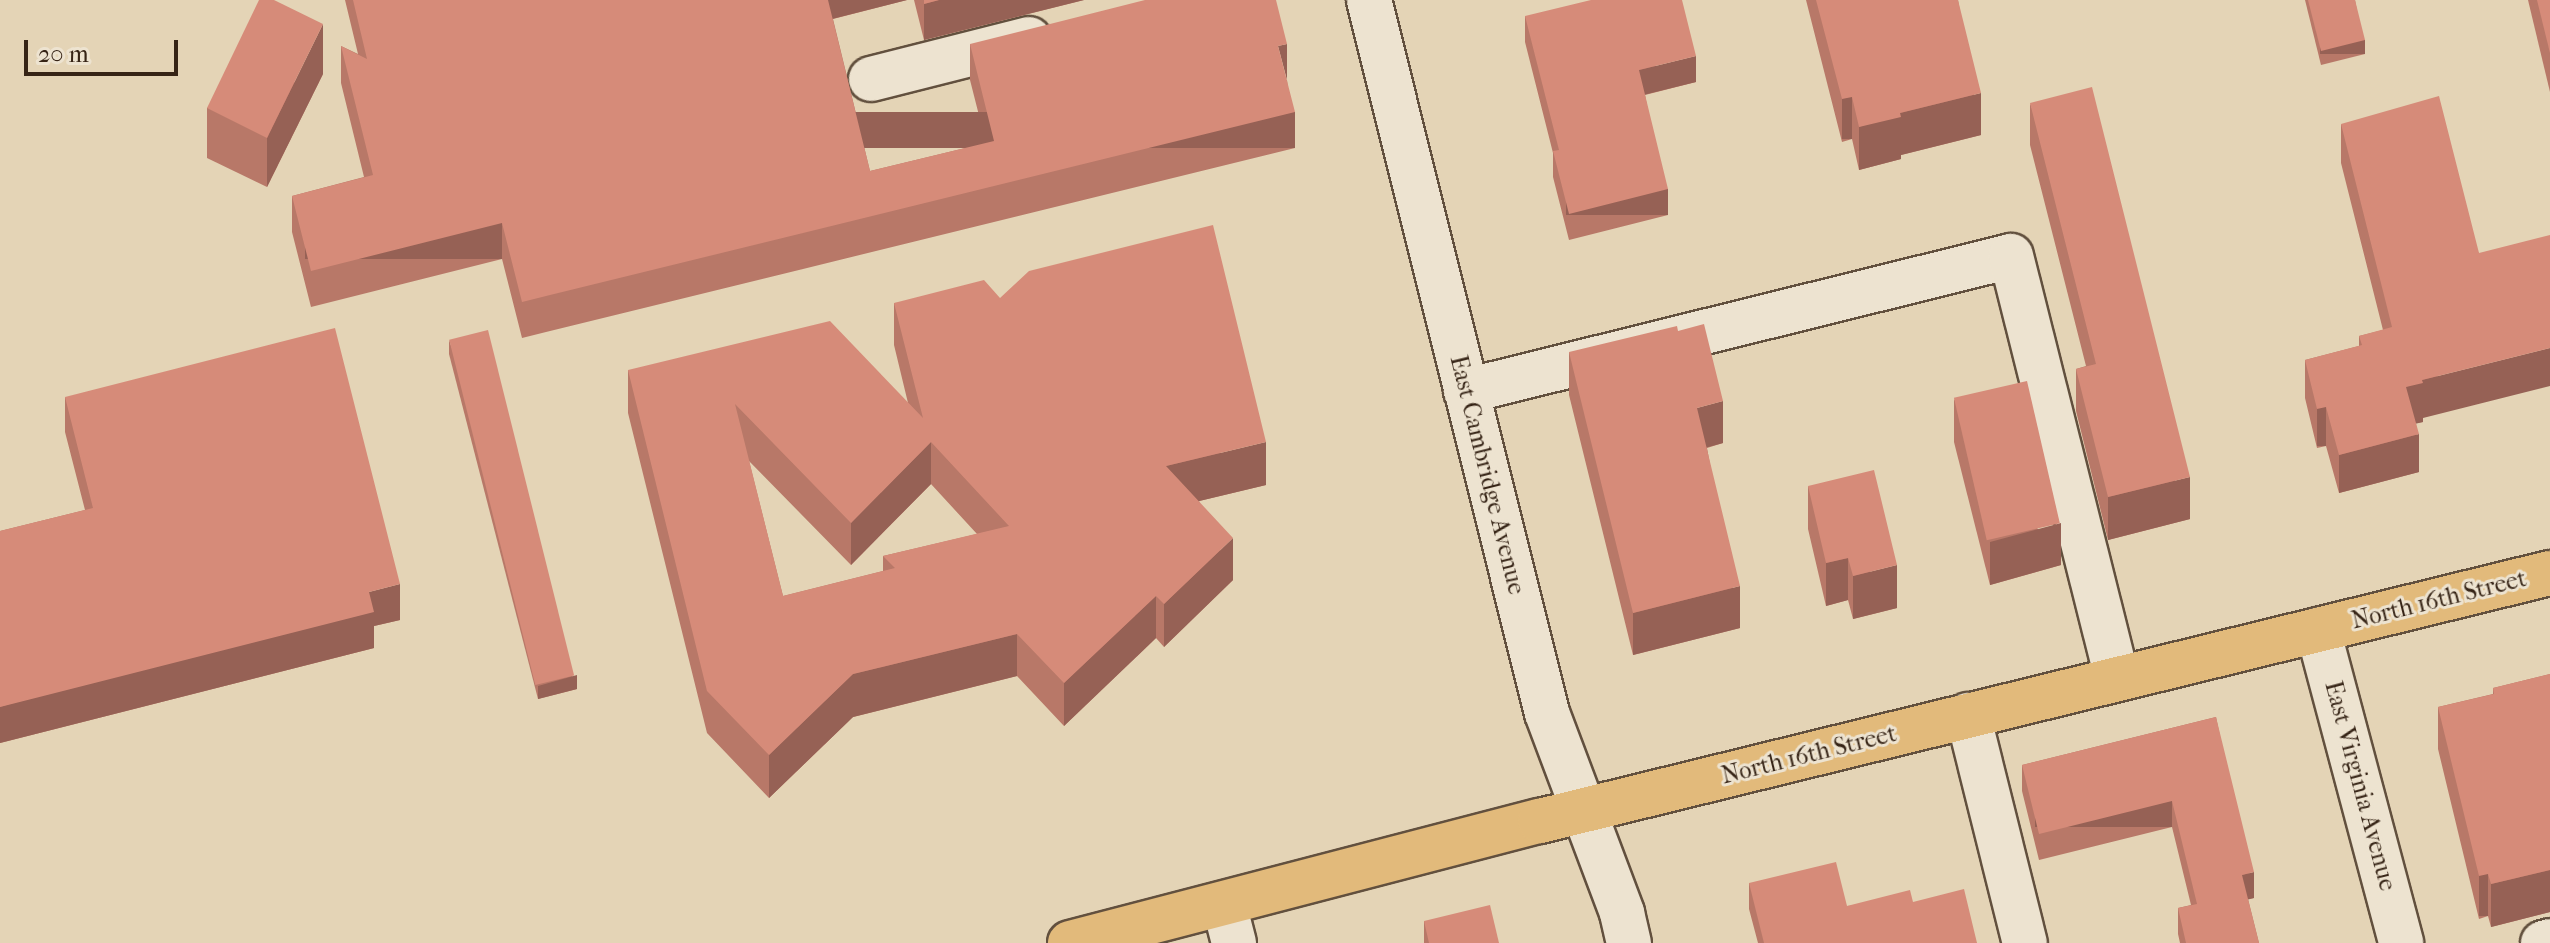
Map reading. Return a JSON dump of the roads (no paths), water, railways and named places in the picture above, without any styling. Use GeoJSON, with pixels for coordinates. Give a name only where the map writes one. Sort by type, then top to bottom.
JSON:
{"type":"FeatureCollection","features":[{"type":"Feature","properties":{"kind":"main road","name":"North 16th Street"},"geometry":{"type":"LineString","coordinates":[[1070,943],[1229,923],[1582,811],[2550,573]]}},
{"type":"Feature","properties":{"kind":"street","name":"East Cambridge Avenue"},"geometry":{"type":"LineString","coordinates":[[1369,0],[1547,713],[1613,889],[1629,943]]}},
{"type":"Feature","properties":{"kind":"street"},"geometry":{"type":"LineString","coordinates":[[871,79],[1066,30]]}},
{"type":"Feature","properties":{"kind":"street"},"geometry":{"type":"LineString","coordinates":[[1466,391],[2011,256],[2117,679]]}},
{"type":"Feature","properties":{"kind":"street","name":"East Virginia Avenue"},"geometry":{"type":"LineString","coordinates":[[2318,630],[2401,943]]}},
{"type":"Feature","properties":{"kind":"street"},"geometry":{"type":"LineString","coordinates":[[1968,715],[2025,943]]}},
{"type":"Feature","properties":{"kind":"street"},"geometry":{"type":"LineString","coordinates":[[2543,943],[2550,941]]}}]}
